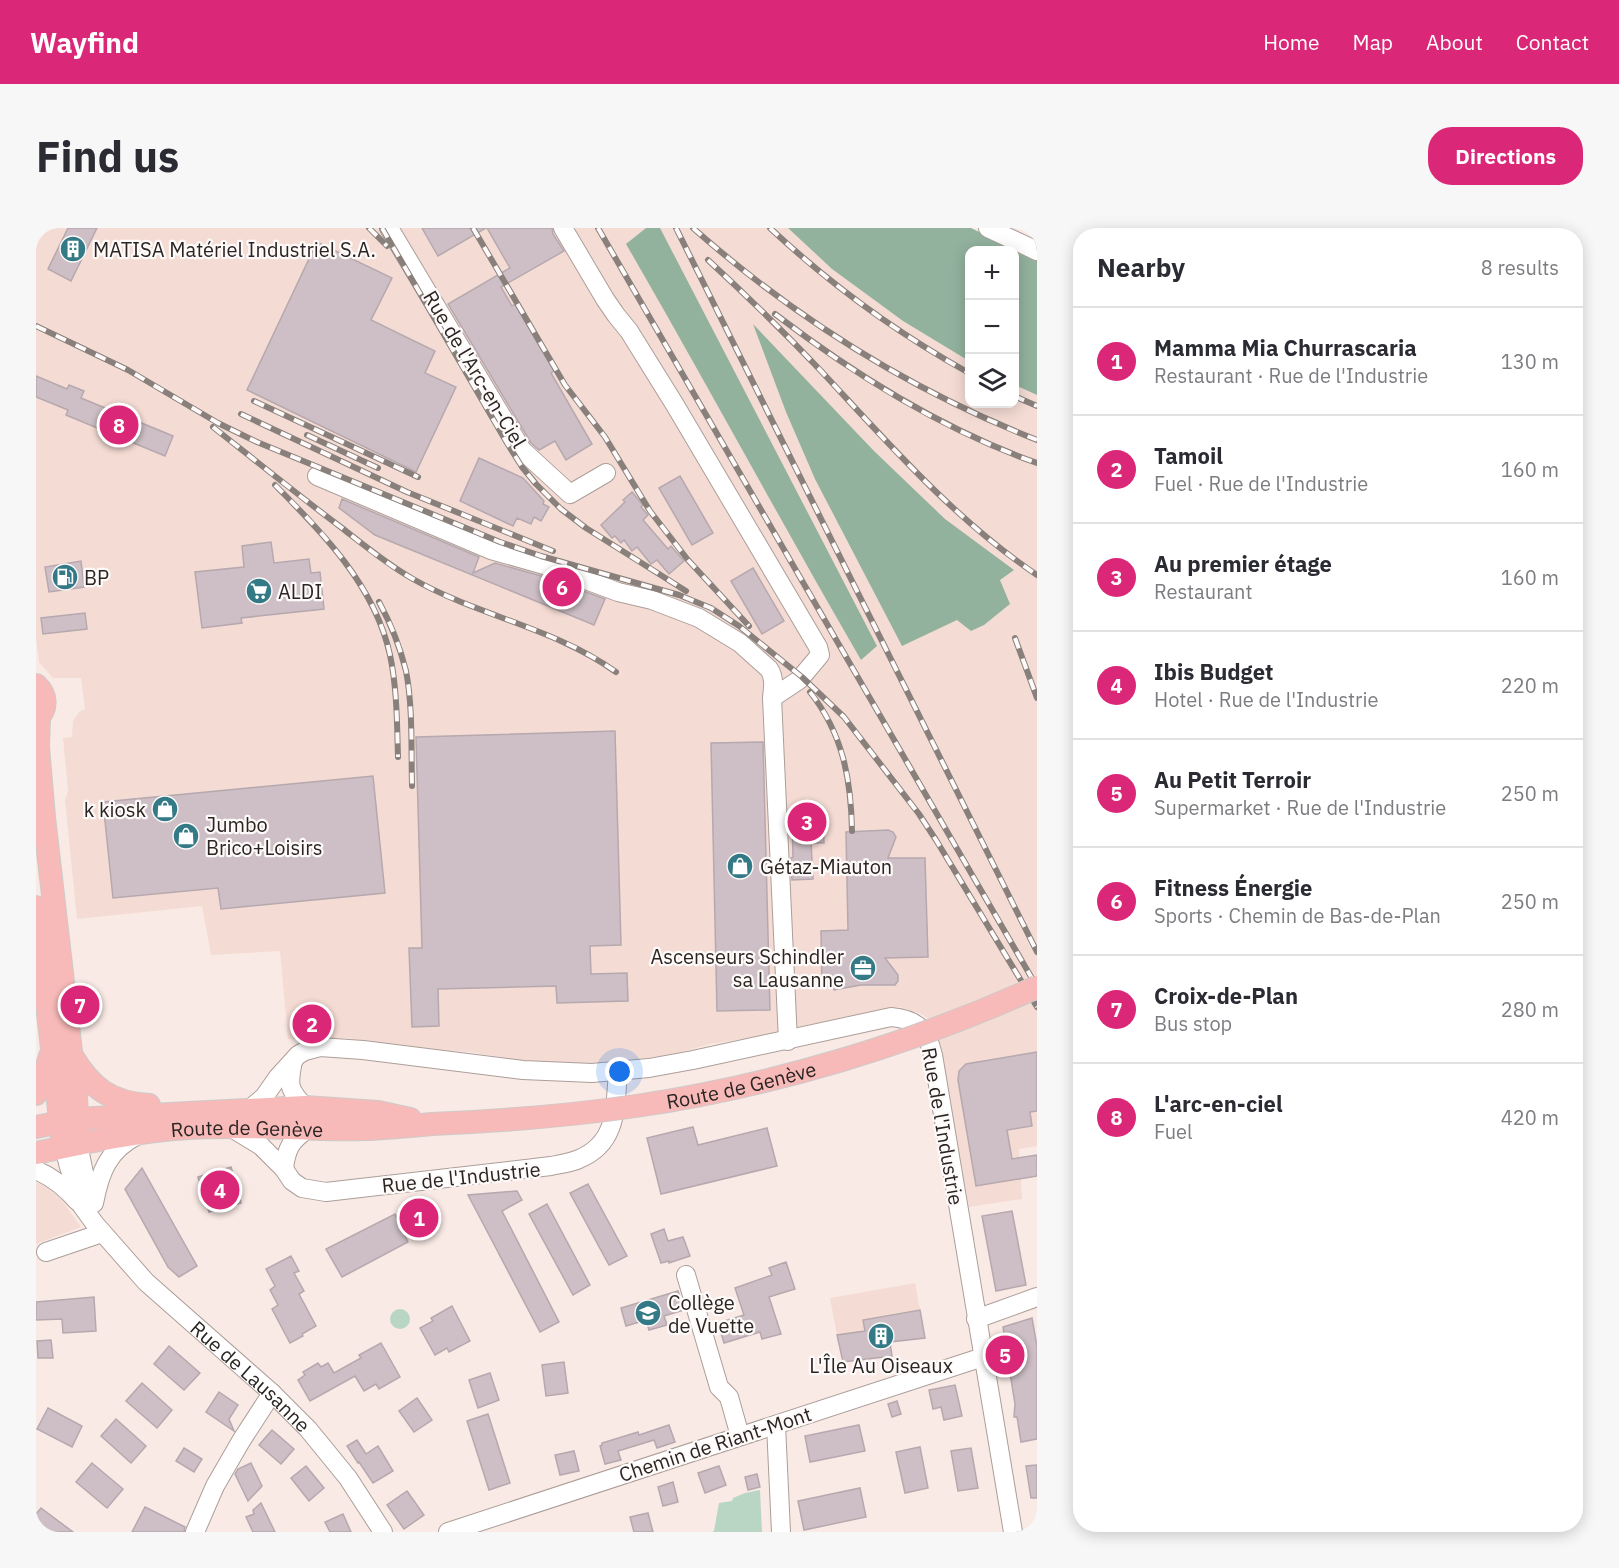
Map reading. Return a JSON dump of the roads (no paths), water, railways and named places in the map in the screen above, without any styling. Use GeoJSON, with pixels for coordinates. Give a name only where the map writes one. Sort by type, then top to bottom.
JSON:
{"type":"FeatureCollection","features":[{"type":"Feature","properties":{"kind":"main road"},"geometry":{"type":"LineString","coordinates":[[36,685],[42,692],[45,703],[37,719],[38,747],[61,1052],[36,1094]]}},
{"type":"Feature","properties":{"kind":"main road"},"geometry":{"type":"LineString","coordinates":[[36,908],[61,1052],[99,1090],[118,1100],[233,1116]]}},
{"type":"Feature","properties":{"kind":"main road","name":"Route de Genève"},"geometry":{"type":"LineString","coordinates":[[36,1126],[68,1121],[233,1116],[306,1118],[378,1112],[432,1124],[557,1116],[637,1106],[712,1093],[887,1046],[952,1023],[1037,987]]}},
{"type":"Feature","properties":{"kind":"main road","name":"Rue de Lausanne"},"geometry":{"type":"LineString","coordinates":[[61,1052],[76,1095],[68,1121],[71,1146]]}},
{"type":"Feature","properties":{"kind":"main road","name":"Route de Genève"},"geometry":{"type":"LineString","coordinates":[[36,1153],[233,1116]]}},
{"type":"Feature","properties":{"kind":"street","name":"Rue de l'Arc-en-Ciel"},"geometry":{"type":"LineString","coordinates":[[389,228],[522,450],[570,494],[606,473]]}},
{"type":"Feature","properties":{"kind":"street"},"geometry":{"type":"LineString","coordinates":[[563,228],[605,299],[629,331],[675,405],[818,647],[820,655],[799,680],[772,698]]}},
{"type":"Feature","properties":{"kind":"street"},"geometry":{"type":"LineString","coordinates":[[988,228],[1037,251]]}},
{"type":"Feature","properties":{"kind":"street"},"geometry":{"type":"LineString","coordinates":[[317,476],[491,550],[548,566],[699,618],[740,643],[769,669],[772,675],[788,1041]]}},
{"type":"Feature","properties":{"kind":"street","name":"Rue de l'Industrie"},"geometry":{"type":"LineString","coordinates":[[618,1071],[614,1119],[611,1129],[599,1147],[577,1160],[551,1166],[326,1192],[302,1188],[292,1181],[284,1169],[233,1116],[252,1107],[264,1097],[278,1077],[305,1051],[320,1047],[546,1072],[592,1073],[693,1060],[891,1017],[904,1018],[915,1023],[930,1042],[933,1055],[1013,1532]]}},
{"type":"Feature","properties":{"kind":"street"},"geometry":{"type":"LineString","coordinates":[[284,1169],[289,1148],[306,1118],[291,1089],[290,1076],[293,1061]]}},
{"type":"Feature","properties":{"kind":"street"},"geometry":{"type":"LineString","coordinates":[[36,1170],[52,1178],[88,1205],[107,1161],[116,1150],[125,1142],[148,1132]]}},
{"type":"Feature","properties":{"kind":"street","name":"Rue de Lausanne"},"geometry":{"type":"LineString","coordinates":[[71,1146],[69,1167],[102,1233],[146,1282],[272,1393],[308,1429],[348,1478],[383,1532]]}},
{"type":"Feature","properties":{"kind":"street"},"geometry":{"type":"LineString","coordinates":[[46,1252],[102,1233]]}},
{"type":"Feature","properties":{"kind":"street"},"geometry":{"type":"LineString","coordinates":[[686,1275],[719,1387],[729,1397],[740,1436]]}},
{"type":"Feature","properties":{"kind":"street"},"geometry":{"type":"LineString","coordinates":[[976,1319],[1037,1297]]}},
{"type":"Feature","properties":{"kind":"street","name":"Chemin de Riant-Mont"},"geometry":{"type":"LineString","coordinates":[[448,1532],[983,1357]]}},
{"type":"Feature","properties":{"kind":"street"},"geometry":{"type":"LineString","coordinates":[[195,1532],[216,1486],[272,1393]]}},
{"type":"Feature","properties":{"kind":"street"},"geometry":{"type":"LineString","coordinates":[[776,1425],[781,1532]]}},
{"type":"Feature","properties":{"kind":"railway"},"geometry":{"type":"LineString","coordinates":[[369,228],[387,246]]}},
{"type":"Feature","properties":{"kind":"railway"},"geometry":{"type":"LineString","coordinates":[[382,228],[507,443],[536,484],[561,509],[586,528],[686,591]]}},
{"type":"Feature","properties":{"kind":"railway"},"geometry":{"type":"LineString","coordinates":[[473,228],[565,385],[605,437],[650,511],[688,560],[749,626]]}},
{"type":"Feature","properties":{"kind":"railway"},"geometry":{"type":"LineString","coordinates":[[598,228],[1037,987]]}},
{"type":"Feature","properties":{"kind":"railway"},"geometry":{"type":"LineString","coordinates":[[676,228],[1037,952]]}},
{"type":"Feature","properties":{"kind":"railway"},"geometry":{"type":"LineString","coordinates":[[693,228],[772,292],[856,349],[944,398],[1037,440]]}},
{"type":"Feature","properties":{"kind":"railway"},"geometry":{"type":"LineString","coordinates":[[770,228],[865,307],[965,371]]}},
{"type":"Feature","properties":{"kind":"railway"},"geometry":{"type":"LineString","coordinates":[[708,260],[794,343],[950,505],[978,530],[1037,575]]}},
{"type":"Feature","properties":{"kind":"railway"},"geometry":{"type":"LineString","coordinates":[[775,314],[805,337],[900,399],[967,434],[1037,463]]}},
{"type":"Feature","properties":{"kind":"railway"},"geometry":{"type":"LineString","coordinates":[[36,326],[128,370],[218,423],[257,442],[500,542],[679,595],[711,608],[739,626],[802,677],[844,717],[919,814],[1037,1007]]}},
{"type":"Feature","properties":{"kind":"railway"},"geometry":{"type":"LineString","coordinates":[[1019,398],[1037,406]]}},
{"type":"Feature","properties":{"kind":"railway"},"geometry":{"type":"LineString","coordinates":[[254,401],[418,477]]}},
{"type":"Feature","properties":{"kind":"railway"},"geometry":{"type":"LineString","coordinates":[[241,414],[407,492],[553,551]]}},
{"type":"Feature","properties":{"kind":"railway"},"geometry":{"type":"LineString","coordinates":[[213,427],[293,491],[404,574],[438,592],[568,644],[616,672]]}},
{"type":"Feature","properties":{"kind":"railway"},"geometry":{"type":"LineString","coordinates":[[307,435],[378,468]]}},
{"type":"Feature","properties":{"kind":"railway"},"geometry":{"type":"LineString","coordinates":[[275,485],[345,562],[360,584],[383,630],[392,667],[398,757]]}},
{"type":"Feature","properties":{"kind":"railway"},"geometry":{"type":"LineString","coordinates":[[379,602],[395,636],[406,671],[411,713],[412,786]]}},
{"type":"Feature","properties":{"kind":"railway"},"geometry":{"type":"LineString","coordinates":[[1015,638],[1037,698]]}},
{"type":"Feature","properties":{"kind":"railway"},"geometry":{"type":"LineString","coordinates":[[810,692],[838,741],[850,793],[852,831]]}},
{"type":"Feature","properties":{"kind":"place","name":"MATISA Matériel Industriel S.A."},"geometry":{"type":"Point","coordinates":[73,249]}},
{"type":"Feature","properties":{"kind":"place","name":"L'arc-en-ciel"},"geometry":{"type":"Point","coordinates":[119,425]}},
{"type":"Feature","properties":{"kind":"place","name":"BP"},"geometry":{"type":"Point","coordinates":[65,577]}},
{"type":"Feature","properties":{"kind":"place","name":"Fitness Énergie"},"geometry":{"type":"Point","coordinates":[562,587]}},
{"type":"Feature","properties":{"kind":"place","name":"ALDI"},"geometry":{"type":"Point","coordinates":[259,591]}},
{"type":"Feature","properties":{"kind":"place","name":"k kiosk"},"geometry":{"type":"Point","coordinates":[165,809]}},
{"type":"Feature","properties":{"kind":"place","name":"Au premier étage"},"geometry":{"type":"Point","coordinates":[807,822]}},
{"type":"Feature","properties":{"kind":"place","name":"Jumbo Brico+Loisirs"},"geometry":{"type":"Point","coordinates":[186,836]}},
{"type":"Feature","properties":{"kind":"place","name":"Gétaz-Miauton"},"geometry":{"type":"Point","coordinates":[740,866]}},
{"type":"Feature","properties":{"kind":"place","name":"Ascenseurs Schindler sa Lausanne"},"geometry":{"type":"Point","coordinates":[863,968]}},
{"type":"Feature","properties":{"kind":"place","name":"Croix-de-Plan"},"geometry":{"type":"Point","coordinates":[80,1005]}},
{"type":"Feature","properties":{"kind":"place","name":"Tamoil"},"geometry":{"type":"Point","coordinates":[312,1024]}},
{"type":"Feature","properties":{"kind":"place","name":"Ibis Budget"},"geometry":{"type":"Point","coordinates":[220,1190]}},
{"type":"Feature","properties":{"kind":"place","name":"Mamma Mia Churrascaria"},"geometry":{"type":"Point","coordinates":[419,1218]}},
{"type":"Feature","properties":{"kind":"place","name":"Collège de Vuette"},"geometry":{"type":"Point","coordinates":[648,1313]}},
{"type":"Feature","properties":{"kind":"place","name":"L'Île Au Oiseaux"},"geometry":{"type":"Point","coordinates":[881,1336]}},
{"type":"Feature","properties":{"kind":"place","name":"Au Petit Terroir"},"geometry":{"type":"Point","coordinates":[1005,1355]}}]}
